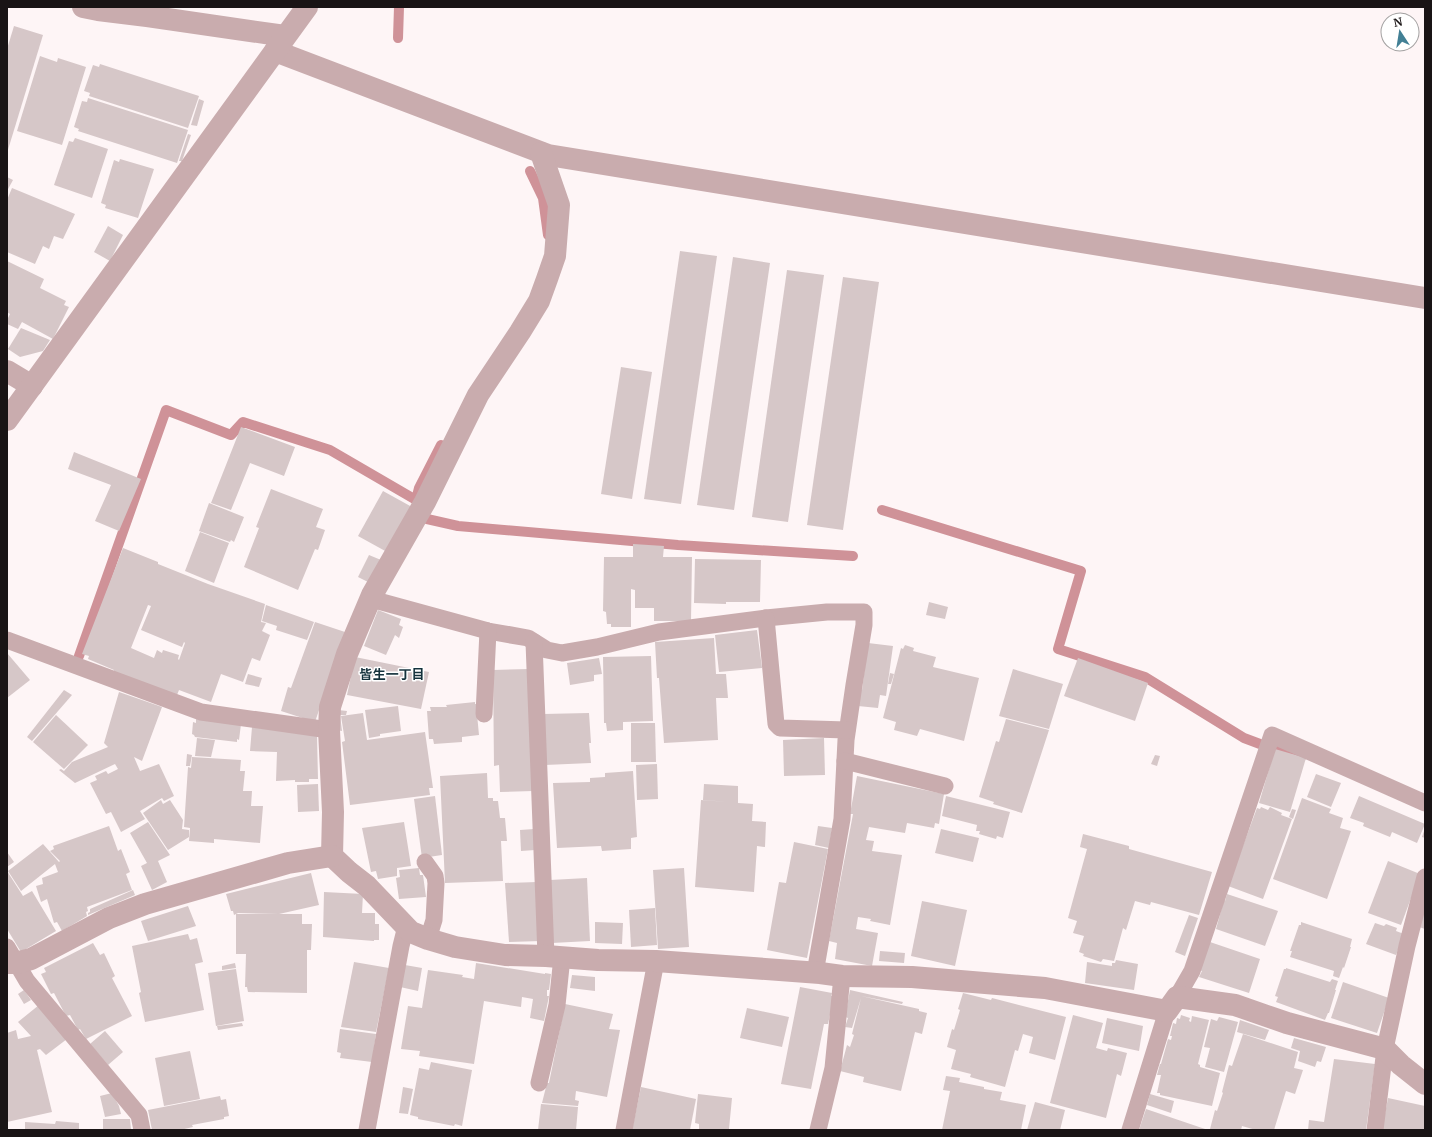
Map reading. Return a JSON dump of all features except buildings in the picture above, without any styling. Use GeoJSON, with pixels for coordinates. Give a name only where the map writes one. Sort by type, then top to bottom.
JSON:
{"type":"FeatureCollection","features":[{"type":"Feature","properties":{"kind":"street"},"geometry":{"type":"LineString","coordinates":[[83,7],[98,10],[148,12],[280,44],[541,153],[556,157],[1425,298]]}},
{"type":"Feature","properties":{"kind":"street"},"geometry":{"type":"LineString","coordinates":[[7,420],[307,7]]}},
{"type":"Feature","properties":{"kind":"street"},"geometry":{"type":"LineString","coordinates":[[332,856],[333,812],[329,730],[330,708],[332,701],[347,654],[372,595],[425,502],[478,395],[520,332],[538,301],[547,279],[555,256],[559,205],[541,153]]}},
{"type":"Feature","properties":{"kind":"street"},"geometry":{"type":"LineString","coordinates":[[7,371],[32,386]]}},
{"type":"Feature","properties":{"kind":"street"},"geometry":{"type":"LineString","coordinates":[[11,958],[31,959],[109,918],[145,904],[288,863],[332,856],[367,886],[411,932],[455,947],[505,955],[656,961],[842,976],[912,977],[1045,988],[1172,1004],[1235,1005],[1287,1023],[1384,1049],[1425,1084]]}},
{"type":"Feature","properties":{"kind":"lane"},"geometry":{"type":"LineString","coordinates":[[371,599],[488,631],[528,638],[547,650],[562,653],[597,647],[659,632],[766,618],[828,612],[864,612],[864,624],[847,730],[842,819],[815,973]]}},
{"type":"Feature","properties":{"kind":"lane"},"geometry":{"type":"LineString","coordinates":[[766,618],[776,724],[780,728],[847,730]]}},
{"type":"Feature","properties":{"kind":"lane"},"geometry":{"type":"LineString","coordinates":[[484,714],[488,631]]}},
{"type":"Feature","properties":{"kind":"lane"},"geometry":{"type":"LineString","coordinates":[[7,640],[201,712],[329,730]]}},
{"type":"Feature","properties":{"kind":"lane"},"geometry":{"type":"LineString","coordinates":[[534,642],[557,1005],[539,1083]]}},
{"type":"Feature","properties":{"kind":"lane"},"geometry":{"type":"LineString","coordinates":[[1130,1130],[1172,1004],[1192,971],[1272,736],[1425,803]]}},
{"type":"Feature","properties":{"kind":"lane"},"geometry":{"type":"LineString","coordinates":[[845,761],[945,786]]}},
{"type":"Feature","properties":{"kind":"lane"},"geometry":{"type":"LineString","coordinates":[[425,862],[435,876],[436,883],[434,920],[428,939]]}},
{"type":"Feature","properties":{"kind":"lane"},"geometry":{"type":"LineString","coordinates":[[1375,1130],[1384,1049],[1407,946],[1425,877]]}},
{"type":"Feature","properties":{"kind":"lane"},"geometry":{"type":"LineString","coordinates":[[367,1130],[406,926]]}},
{"type":"Feature","properties":{"kind":"lane"},"geometry":{"type":"LineString","coordinates":[[11,958],[28,981],[139,1115],[142,1130]]}},
{"type":"Feature","properties":{"kind":"lane"},"geometry":{"type":"LineString","coordinates":[[624,1130],[656,961]]}},
{"type":"Feature","properties":{"kind":"lane"},"geometry":{"type":"LineString","coordinates":[[818,1130],[833,1068],[842,976]]}},
{"type":"Feature","properties":{"kind":"waterway"},"geometry":{"type":"LineString","coordinates":[[398,38],[399,7]]}},
{"type":"Feature","properties":{"kind":"waterway"},"geometry":{"type":"LineString","coordinates":[[530,171],[543,198],[548,235]]}},
{"type":"Feature","properties":{"kind":"waterway"},"geometry":{"type":"LineString","coordinates":[[79,656],[166,410],[231,435],[243,422],[330,450],[416,500],[419,488],[441,445]]}},
{"type":"Feature","properties":{"kind":"waterway"},"geometry":{"type":"LineString","coordinates":[[882,510],[1081,571],[1058,649],[1145,677],[1244,738],[1302,756]]}},
{"type":"Feature","properties":{"kind":"waterway"},"geometry":{"type":"LineString","coordinates":[[427,519],[458,526],[678,545],[853,556]]}},
{"type":"Feature","properties":{"kind":"district","name":"皆生一丁目"},"geometry":{"type":"Point","coordinates":[392,674]}}]}
